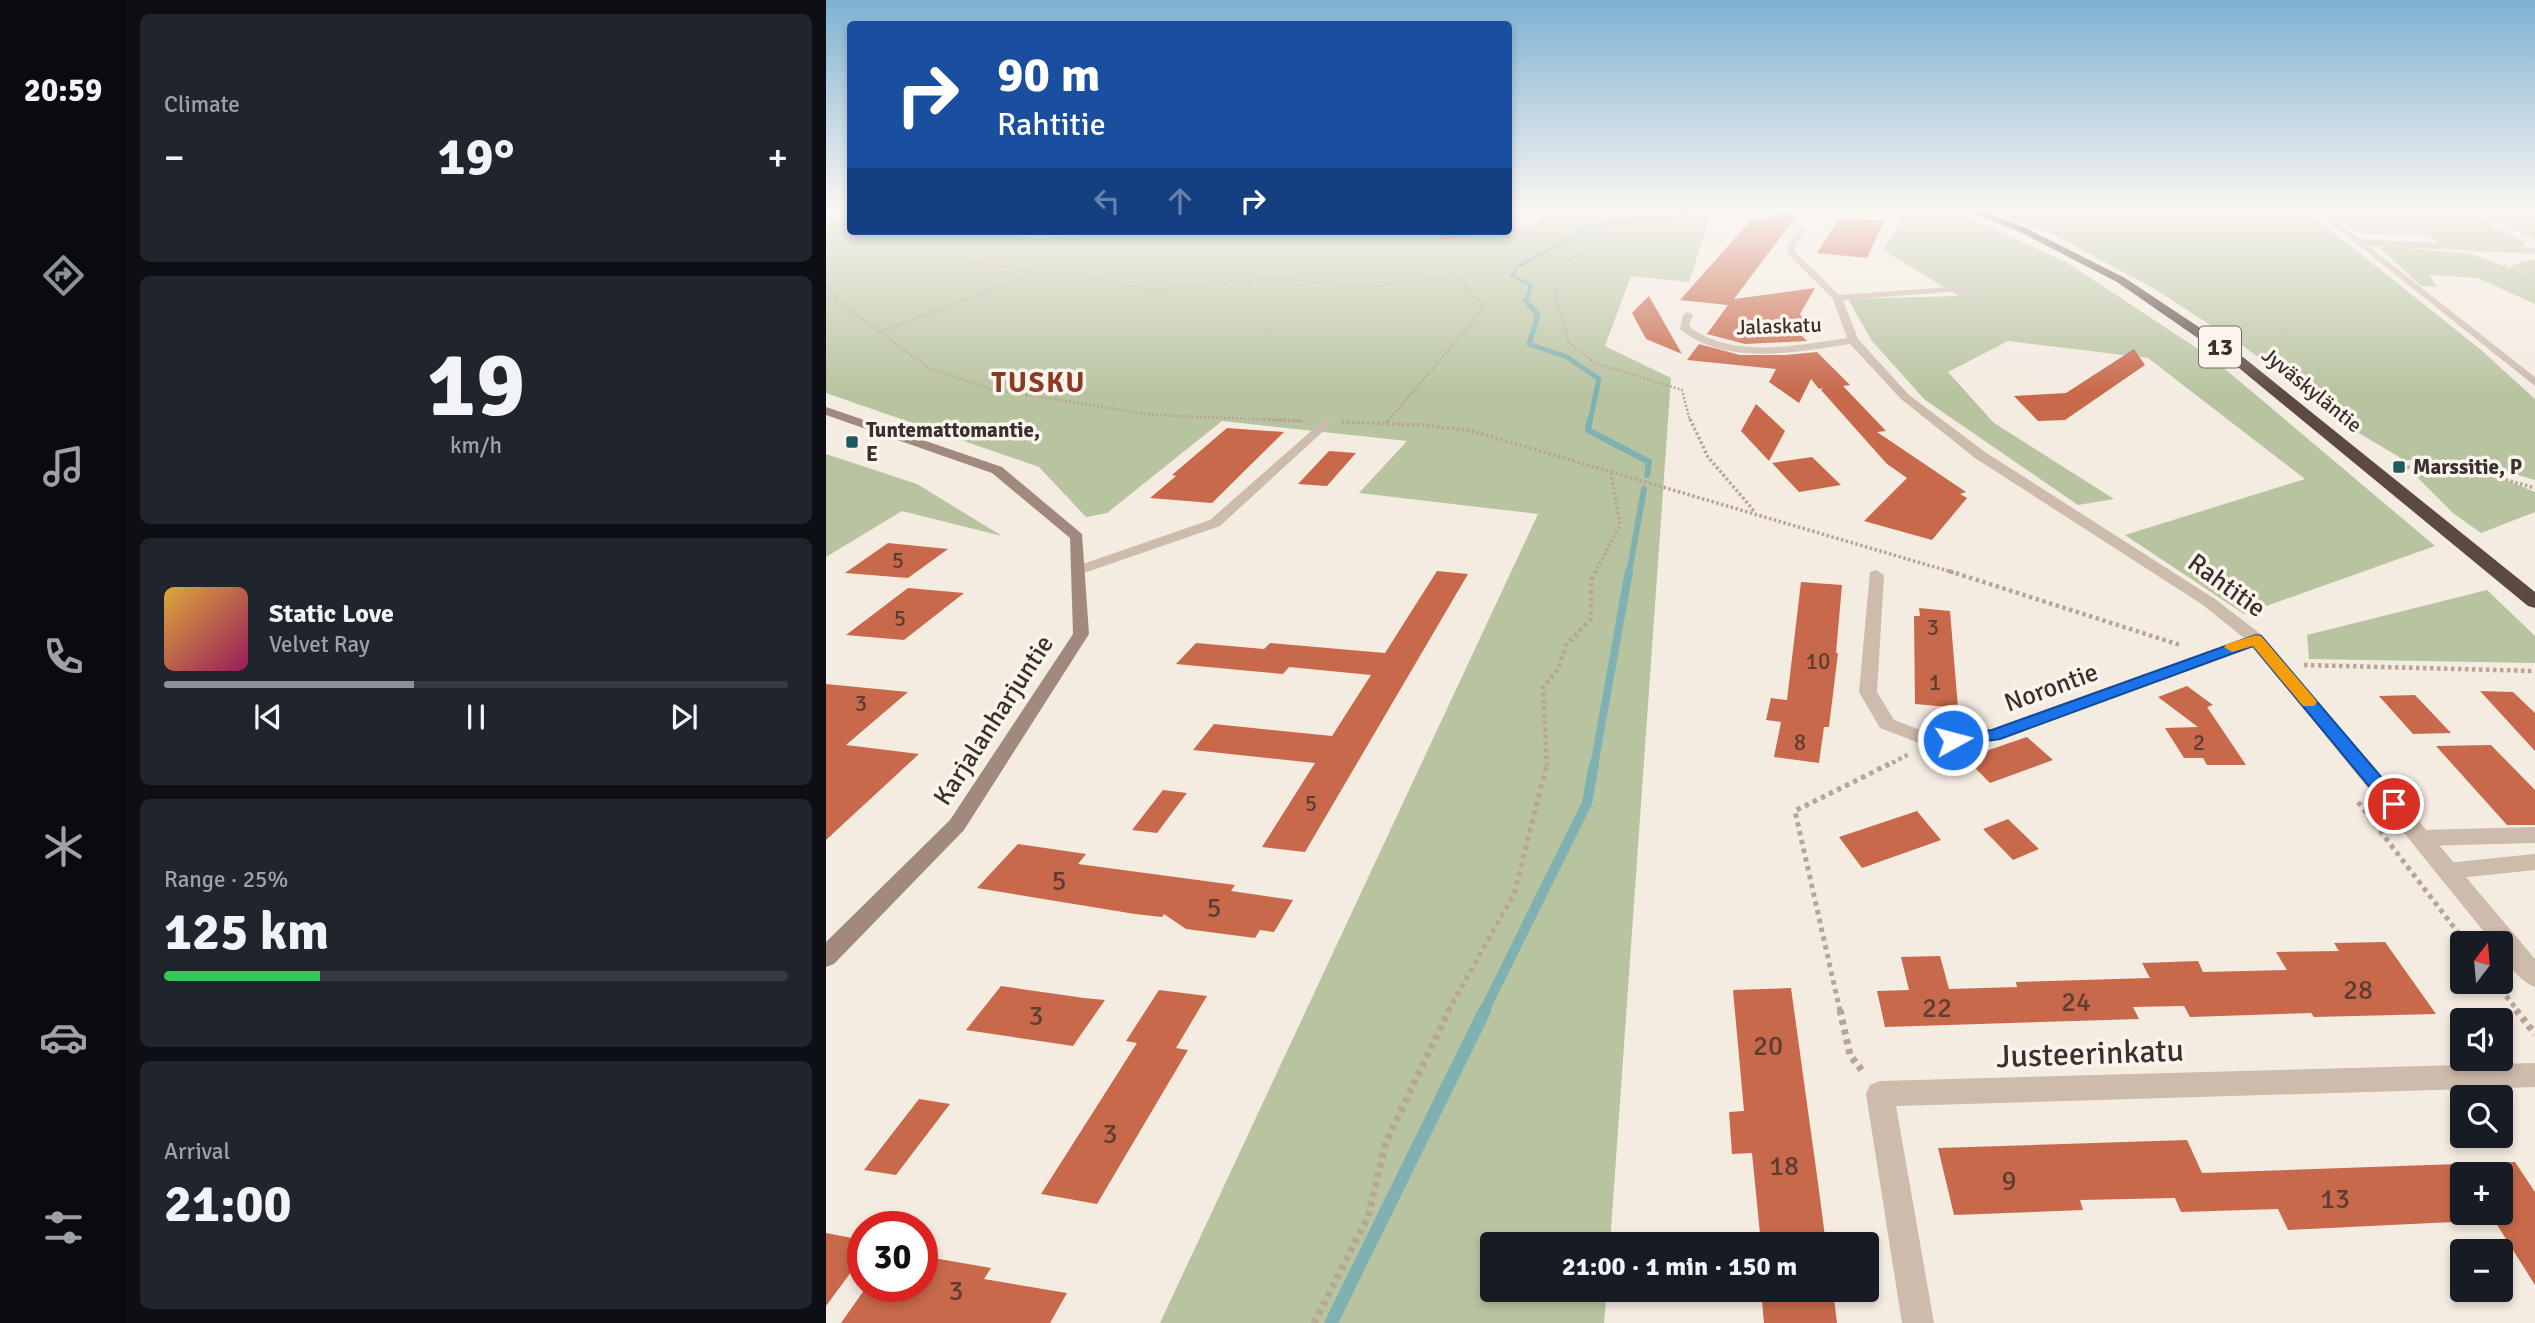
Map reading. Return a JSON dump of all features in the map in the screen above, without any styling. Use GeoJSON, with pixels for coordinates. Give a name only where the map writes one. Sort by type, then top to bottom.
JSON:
{"type":"FeatureCollection","features":[{"type":"Feature","properties":{"kind":"highway","name":"Jyväskyläntie"},"geometry":{"type":"LineString","coordinates":[[2101,270],[2121,280],[2234,356],[2529,597]]}},
{"type":"Feature","properties":{"kind":"street"},"geometry":{"type":"LineString","coordinates":[[1808,270],[1838,298],[1988,286]]}},
{"type":"Feature","properties":{"kind":"street"},"geometry":{"type":"LineString","coordinates":[[2393,270],[2535,383]]}},
{"type":"Feature","properties":{"kind":"street","name":"Rahtitie"},"geometry":{"type":"LineString","coordinates":[[1838,298],[1853,340],[1905,397],[1980,455],[2208,602],[2256,639],[2535,977]]}},
{"type":"Feature","properties":{"kind":"street","name":"Jalaskatu"},"geometry":{"type":"LineString","coordinates":[[1688,314],[1684,327],[1692,338],[1721,346],[1768,349],[1853,340]]}},
{"type":"Feature","properties":{"kind":"street","name":"Karjalanharjuntie"},"geometry":{"type":"LineString","coordinates":[[826,411],[997,470],[1077,537],[1081,634],[957,825],[826,957]]}},
{"type":"Feature","properties":{"kind":"street"},"geometry":{"type":"LineString","coordinates":[[1079,570],[1215,523],[1326,422]]}},
{"type":"Feature","properties":{"kind":"street","name":"Norontie"},"geometry":{"type":"LineString","coordinates":[[1877,575],[1868,692],[1888,724],[1932,742],[1994,735],[2256,639]]}},
{"type":"Feature","properties":{"kind":"street","name":"Justeerinkatu"},"geometry":{"type":"LineString","coordinates":[[1880,1094],[2535,1075]]}},
{"type":"Feature","properties":{"kind":"street"},"geometry":{"type":"LineString","coordinates":[[1880,1094],[1918,1323]]}},
{"type":"Feature","properties":{"kind":"lane"},"geometry":{"type":"LineString","coordinates":[[2421,838],[2535,835]]}},
{"type":"Feature","properties":{"kind":"lane"},"geometry":{"type":"LineString","coordinates":[[2448,871],[2535,862]]}},
{"type":"Feature","properties":{"kind":"path"},"geometry":{"type":"LineString","coordinates":[[1021,270],[1053,275]]}},
{"type":"Feature","properties":{"kind":"path"},"geometry":{"type":"LineString","coordinates":[[1552,270],[1550,272],[1568,342],[1595,363],[1682,390],[1693,433],[1711,466],[1756,512]]}},
{"type":"Feature","properties":{"kind":"path"},"geometry":{"type":"LineString","coordinates":[[880,332],[1030,275],[1076,274],[1151,290],[1278,278],[1361,288],[1457,276],[1484,308],[1386,423]]}},
{"type":"Feature","properties":{"kind":"path"},"geometry":{"type":"LineString","coordinates":[[826,283],[836,300],[930,369],[991,389],[1153,415],[1386,423],[1472,430],[1611,473],[1887,551],[2179,645]]}},
{"type":"Feature","properties":{"kind":"path"},"geometry":{"type":"LineString","coordinates":[[2374,468],[2454,467],[2479,470],[2535,488]]}},
{"type":"Feature","properties":{"kind":"path"},"geometry":{"type":"LineString","coordinates":[[1314,1323],[1368,1217],[1386,1142],[1443,1020],[1514,894],[1547,771],[1543,688],[1558,669],[1566,645],[1591,619],[1591,580],[1620,525],[1615,507],[1616,487],[1611,473]]}},
{"type":"Feature","properties":{"kind":"path"},"geometry":{"type":"LineString","coordinates":[[2277,664],[2535,671]]}},
{"type":"Feature","properties":{"kind":"path"},"geometry":{"type":"LineString","coordinates":[[1880,1094],[1850,1055],[1795,811],[1932,742]]}},
{"type":"Feature","properties":{"kind":"path"},"geometry":{"type":"LineString","coordinates":[[2504,994],[2535,1034]]}},
{"type":"Feature","properties":{"kind":"green space"},"geometry":{"type":"Polygon","coordinates":[[[826,270],[1693,270],[1689,282],[1631,276],[1605,346],[1671,378],[1611,1232],[1480,1232],[1480,1302],[1606,1302],[1604,1323],[1160,1323],[1538,514],[1359,493],[1407,441],[1222,421],[1107,513],[1086,517],[1039,467],[826,393],[826,270]]]}},
{"type":"Feature","properties":{"kind":"green space"},"geometry":{"type":"Polygon","coordinates":[[[1916,270],[2078,270],[2212,358],[2435,546],[2244,614],[2125,535],[2305,479],[2148,358],[2008,341],[1948,372],[1994,423],[2114,499],[2078,505],[1925,400],[1872,341],[1848,299],[1959,296],[1916,270]]]}},
{"type":"Feature","properties":{"kind":"green space"},"geometry":{"type":"Polygon","coordinates":[[[2119,270],[2381,270],[2480,349],[2535,399],[2535,480],[2495,468],[2443,460],[2404,460],[2344,424],[2246,348],[2153,288],[2119,270]]]}},
{"type":"Feature","properties":{"kind":"green space"},"geometry":{"type":"Polygon","coordinates":[[[2403,270],[2535,270],[2535,304],[2478,278],[2429,275],[2437,287],[2421,286],[2403,270]]]}},
{"type":"Feature","properties":{"kind":"green space"},"geometry":{"type":"Polygon","coordinates":[[[826,454],[917,484],[1002,536],[902,511],[826,557],[826,454]]]}},
{"type":"Feature","properties":{"kind":"green space"},"geometry":{"type":"Polygon","coordinates":[[[2470,472],[2511,482],[2535,492],[2535,512],[2481,533],[2453,513],[2415,475],[2470,472]]]}},
{"type":"Feature","properties":{"kind":"green space"},"geometry":{"type":"Polygon","coordinates":[[[2487,590],[2535,636],[2535,663],[2309,659],[2307,635],[2487,590]]]}},
{"type":"Feature","properties":{"kind":"building"},"geometry":{"type":"Polygon","coordinates":[[[1707,270],[1756,270],[1734,299],[1815,288],[1800,314],[1812,332],[1799,333],[1807,341],[1745,344],[1707,334],[1728,305],[1680,300],[1707,270]]]}},
{"type":"Feature","properties":{"kind":"building"},"geometry":{"type":"Polygon","coordinates":[[[1649,296],[1682,354],[1646,339],[1632,313],[1649,296]]]}},
{"type":"Feature","properties":{"kind":"building"},"geometry":{"type":"Polygon","coordinates":[[[1699,344],[1740,355],[1817,352],[1850,385],[1843,386],[1886,431],[1877,432],[1966,492],[1960,494],[1967,498],[1932,540],[1864,521],[1907,478],[1887,464],[1821,390],[1823,388],[1819,389],[1811,379],[1799,403],[1769,382],[1776,369],[1687,360],[1699,344]]]}},
{"type":"Feature","properties":{"kind":"building"},"geometry":{"type":"Polygon","coordinates":[[[2134,349],[2145,365],[2065,420],[2038,421],[2014,396],[2066,393],[2134,349]]]}},
{"type":"Feature","properties":{"kind":"building"},"geometry":{"type":"Polygon","coordinates":[[[1756,404],[1785,431],[1769,461],[1741,431],[1756,404]]]}},
{"type":"Feature","properties":{"kind":"building"},"geometry":{"type":"Polygon","coordinates":[[[1227,428],[1284,432],[1212,503],[1150,498],[1176,476],[1172,475],[1227,428]]]}},
{"type":"Feature","properties":{"kind":"building"},"geometry":{"type":"Polygon","coordinates":[[[1329,451],[1356,453],[1327,486],[1298,484],[1329,451]]]}},
{"type":"Feature","properties":{"kind":"building"},"geometry":{"type":"Polygon","coordinates":[[[1812,457],[1841,485],[1799,492],[1772,463],[1812,457]]]}},
{"type":"Feature","properties":{"kind":"building"},"geometry":{"type":"Polygon","coordinates":[[[888,543],[948,549],[908,578],[845,573],[888,543]]]}},
{"type":"Feature","properties":{"kind":"building"},"geometry":{"type":"Polygon","coordinates":[[[1437,571],[1468,574],[1305,852],[1262,847],[1315,763],[1193,750],[1214,724],[1332,736],[1371,675],[1289,667],[1283,674],[1176,664],[1196,643],[1264,649],[1270,643],[1385,653],[1437,571]]]}},
{"type":"Feature","properties":{"kind":"building"},"geometry":{"type":"Polygon","coordinates":[[[1801,582],[1842,585],[1838,653],[1829,727],[1824,727],[1819,763],[1774,757],[1781,722],[1766,720],[1771,698],[1787,700],[1801,582]]]}},
{"type":"Feature","properties":{"kind":"building"},"geometry":{"type":"Polygon","coordinates":[[[908,588],[964,593],[904,640],[846,635],[908,588]]]}},
{"type":"Feature","properties":{"kind":"building"},"geometry":{"type":"Polygon","coordinates":[[[1919,608],[1950,611],[1958,708],[1915,704],[1914,616],[1920,616],[1919,608]]]}},
{"type":"Feature","properties":{"kind":"building"},"geometry":{"type":"Polygon","coordinates":[[[826,684],[908,692],[846,745],[919,754],[826,840],[826,684]]]}},
{"type":"Feature","properties":{"kind":"building"},"geometry":{"type":"Polygon","coordinates":[[[2187,686],[2213,705],[2207,707],[2246,765],[2207,765],[2203,758],[2184,758],[2165,728],[2198,727],[2158,697],[2187,686]]]}},
{"type":"Feature","properties":{"kind":"building"},"geometry":{"type":"Polygon","coordinates":[[[2480,691],[2513,692],[2535,713],[2535,751],[2480,691]]]}},
{"type":"Feature","properties":{"kind":"building"},"geometry":{"type":"Polygon","coordinates":[[[2415,695],[2451,733],[2413,734],[2379,696],[2415,695]]]}},
{"type":"Feature","properties":{"kind":"building"},"geometry":{"type":"Polygon","coordinates":[[[2027,737],[2053,760],[1990,783],[1965,758],[2027,737]]]}},
{"type":"Feature","properties":{"kind":"building"},"geometry":{"type":"Polygon","coordinates":[[[2491,745],[2535,790],[2535,825],[2507,825],[2436,746],[2491,745]]]}},
{"type":"Feature","properties":{"kind":"building"},"geometry":{"type":"Polygon","coordinates":[[[1163,790],[1187,793],[1157,833],[1132,830],[1163,790]]]}},
{"type":"Feature","properties":{"kind":"building"},"geometry":{"type":"Polygon","coordinates":[[[1917,811],[1941,840],[1862,868],[1839,837],[1917,811]]]}},
{"type":"Feature","properties":{"kind":"building"},"geometry":{"type":"Polygon","coordinates":[[[2008,819],[2039,849],[2013,860],[1983,829],[2008,819]]]}},
{"type":"Feature","properties":{"kind":"building"},"geometry":{"type":"Polygon","coordinates":[[[1018,844],[1086,854],[1078,864],[1235,885],[1231,891],[1293,900],[1274,932],[1260,930],[1255,938],[1186,929],[1164,914],[1162,917],[1135,914],[977,888],[1018,844]]]}},
{"type":"Feature","properties":{"kind":"building"},"geometry":{"type":"Polygon","coordinates":[[[2385,942],[2436,1014],[2314,1017],[2311,1013],[2190,1017],[2184,1006],[2133,1007],[2139,1019],[1885,1027],[1877,991],[1909,990],[1901,957],[1940,956],[1949,989],[2017,987],[2016,982],[2150,978],[2142,963],[2198,961],[2203,972],[2287,970],[2276,952],[2339,951],[2334,943],[2385,942]]]}},
{"type":"Feature","properties":{"kind":"building"},"geometry":{"type":"Polygon","coordinates":[[[1001,986],[1105,1000],[1073,1046],[966,1030],[1001,986]]]}},
{"type":"Feature","properties":{"kind":"building"},"geometry":{"type":"Polygon","coordinates":[[[1791,988],[1824,1232],[1760,1232],[1752,1153],[1732,1154],[1729,1112],[1744,1111],[1733,990],[1791,988]]]}},
{"type":"Feature","properties":{"kind":"building"},"geometry":{"type":"Polygon","coordinates":[[[1159,990],[1207,996],[1176,1048],[1188,1050],[1097,1204],[1041,1194],[1137,1043],[1126,1041],[1159,990]]]}},
{"type":"Feature","properties":{"kind":"building"},"geometry":{"type":"Polygon","coordinates":[[[919,1099],[950,1104],[896,1175],[864,1170],[919,1099]]]}},
{"type":"Feature","properties":{"kind":"building"},"geometry":{"type":"Polygon","coordinates":[[[2187,1140],[2202,1173],[2450,1164],[2450,1222],[2288,1230],[2278,1209],[2181,1212],[2175,1198],[2080,1200],[2083,1210],[1954,1215],[1938,1148],[2187,1140]]]}},
{"type":"Feature","properties":{"kind":"building"},"geometry":{"type":"Polygon","coordinates":[[[2515,1162],[2535,1192],[2535,1285],[2513,1250],[2513,1239],[2506,1239],[2497,1225],[2513,1225],[2515,1162]]]}},
{"type":"Feature","properties":{"kind":"building"},"geometry":{"type":"Polygon","coordinates":[[[826,1233],[847,1237],[847,1278],[826,1306],[826,1233]]]}},
{"type":"Feature","properties":{"kind":"building"},"geometry":{"type":"Polygon","coordinates":[[[938,1259],[991,1268],[984,1279],[1067,1293],[1050,1323],[841,1323],[856,1302],[938,1302],[938,1259]]]}},
{"type":"Feature","properties":{"kind":"building"},"geometry":{"type":"Polygon","coordinates":[[[1762,1302],[1834,1302],[1837,1323],[1764,1323],[1762,1302]]]}},
{"type":"Feature","properties":{"kind":"waterway"},"geometry":{"type":"LineString","coordinates":[[1515,270],[1512,276],[1531,285],[1526,301]]}},
{"type":"Feature","properties":{"kind":"waterway"},"geometry":{"type":"LineString","coordinates":[[1526,301],[1538,315],[1529,344],[1567,357],[1599,379],[1590,421]]}},
{"type":"Feature","properties":{"kind":"waterway"},"geometry":{"type":"LineString","coordinates":[[1590,419],[1588,430],[1649,462],[1647,475]]}},
{"type":"Feature","properties":{"kind":"waterway"},"geometry":{"type":"LineString","coordinates":[[1629,573],[1644,489]]}},
{"type":"Feature","properties":{"kind":"waterway"},"geometry":{"type":"LineString","coordinates":[[1594,766],[1629,571]]}},
{"type":"Feature","properties":{"kind":"waterway"},"geometry":{"type":"LineString","coordinates":[[1484,1011],[1587,803],[1594,764]]}},
{"type":"Feature","properties":{"kind":"waterway"},"geometry":{"type":"LineString","coordinates":[[1331,1323],[1485,1010]]}},
{"type":"Feature","properties":{"kind":"slow traffic"},"geometry":{"type":"LineString","coordinates":[[2232,647],[2256,639],[2308,702]]}},
{"type":"Feature","properties":{"kind":"place","name":"Tuntemattomantie, E"},"geometry":{"type":"Point","coordinates":[852,442]}},
{"type":"Feature","properties":{"kind":"place","name":"Marssitie, P"},"geometry":{"type":"Point","coordinates":[2399,467]}},
{"type":"Feature","properties":{"kind":"district","name":"TUSKU"},"geometry":{"type":"Point","coordinates":[1039,382]}},
{"type":"Feature","properties":{"kind":"route"},"geometry":{"type":"LineString","coordinates":[[1953,740],[1994,735],[2256,639],[2394,804]]}}]}
